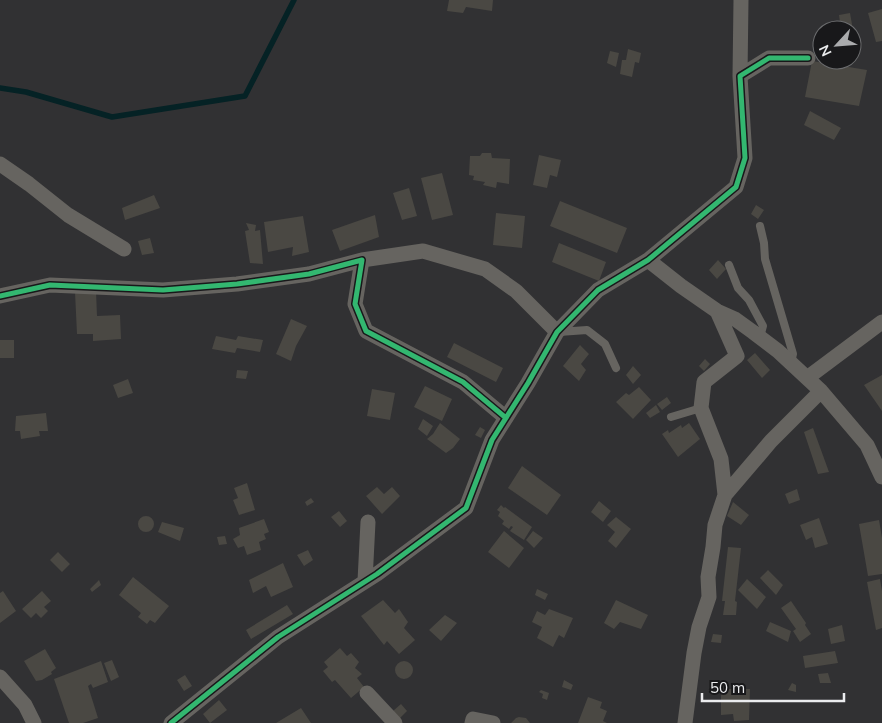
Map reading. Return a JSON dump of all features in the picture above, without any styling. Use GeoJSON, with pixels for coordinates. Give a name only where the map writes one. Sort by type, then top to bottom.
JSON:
{"type":"FeatureCollection","features":[{"type":"Feature","properties":{"kind":"street"},"geometry":{"type":"LineString","coordinates":[[171,723],[278,637],[376,574],[466,508],[492,440],[557,332],[598,290],[648,260],[736,187],[745,158],[740,76],[741,0]]}},
{"type":"Feature","properties":{"kind":"street"},"geometry":{"type":"LineString","coordinates":[[740,76],[769,58],[808,58]]}},
{"type":"Feature","properties":{"kind":"street"},"geometry":{"type":"LineString","coordinates":[[0,164],[68,215],[124,249]]}},
{"type":"Feature","properties":{"kind":"street"},"geometry":{"type":"LineString","coordinates":[[0,296],[50,285],[163,290],[237,284],[310,274],[362,260],[423,251],[485,269],[516,291],[557,332]]}},
{"type":"Feature","properties":{"kind":"street"},"geometry":{"type":"LineString","coordinates":[[362,260],[354,304],[366,331],[464,382],[506,418]]}},
{"type":"Feature","properties":{"kind":"street"},"geometry":{"type":"LineString","coordinates":[[648,260],[717,311],[735,319],[760,337],[791,363],[821,391],[868,445],[882,477]]}},
{"type":"Feature","properties":{"kind":"street"},"geometry":{"type":"LineString","coordinates":[[717,311],[741,359],[704,382],[701,408],[721,459],[725,495]]}},
{"type":"Feature","properties":{"kind":"street"},"geometry":{"type":"LineString","coordinates":[[807,378],[882,322]]}},
{"type":"Feature","properties":{"kind":"street"},"geometry":{"type":"LineString","coordinates":[[685,723],[694,653],[699,627],[709,597],[708,577],[715,525],[725,495],[771,441],[821,391]]}},
{"type":"Feature","properties":{"kind":"street"},"geometry":{"type":"LineString","coordinates":[[365,581],[368,522]]}},
{"type":"Feature","properties":{"kind":"street"},"geometry":{"type":"LineString","coordinates":[[0,677],[25,705],[34,723]]}},
{"type":"Feature","properties":{"kind":"street"},"geometry":{"type":"LineString","coordinates":[[367,693],[394,723]]}},
{"type":"Feature","properties":{"kind":"street"},"geometry":{"type":"LineString","coordinates":[[472,723],[473,719],[494,723]]}},
{"type":"Feature","properties":{"kind":"lane"},"geometry":{"type":"LineString","coordinates":[[760,226],[765,259],[793,354],[791,363]]}},
{"type":"Feature","properties":{"kind":"lane"},"geometry":{"type":"LineString","coordinates":[[730,265],[738,288],[749,300],[763,326],[760,337]]}},
{"type":"Feature","properties":{"kind":"lane"},"geometry":{"type":"LineString","coordinates":[[557,332],[587,330],[605,344],[616,368]]}},
{"type":"Feature","properties":{"kind":"lane"},"geometry":{"type":"LineString","coordinates":[[671,416],[701,408]]}},
{"type":"Feature","properties":{"kind":"building"},"geometry":{"type":"Polygon","coordinates":[[[449,0],[493,0],[492,11],[466,7],[463,13],[447,11],[449,0]]]}},
{"type":"Feature","properties":{"kind":"building"},"geometry":{"type":"Polygon","coordinates":[[[882,9],[882,41],[876,42],[868,13],[882,9]]]}},
{"type":"Feature","properties":{"kind":"building"},"geometry":{"type":"Polygon","coordinates":[[[850,13],[851,20],[840,20],[839,15],[850,13]]]}},
{"type":"Feature","properties":{"kind":"building"},"geometry":{"type":"Polygon","coordinates":[[[628,49],[641,53],[639,63],[635,62],[632,77],[620,74],[622,60],[626,60],[628,49]]]}},
{"type":"Feature","properties":{"kind":"building"},"geometry":{"type":"Polygon","coordinates":[[[610,51],[619,53],[616,67],[607,63],[610,51]]]}},
{"type":"Feature","properties":{"kind":"building"},"geometry":{"type":"Polygon","coordinates":[[[812,61],[812,70],[867,70],[859,106],[805,97],[812,61]]]}},
{"type":"Feature","properties":{"kind":"building"},"geometry":{"type":"Polygon","coordinates":[[[810,111],[841,128],[834,140],[804,125],[810,111]]]}},
{"type":"Feature","properties":{"kind":"building"},"geometry":{"type":"Polygon","coordinates":[[[482,153],[491,153],[492,158],[510,159],[509,184],[497,182],[496,188],[483,185],[485,182],[473,180],[474,176],[469,175],[470,156],[480,156],[482,153]]]}},
{"type":"Feature","properties":{"kind":"building"},"geometry":{"type":"Polygon","coordinates":[[[539,155],[561,160],[557,177],[550,175],[547,188],[533,185],[539,155]]]}},
{"type":"Feature","properties":{"kind":"building"},"geometry":{"type":"Polygon","coordinates":[[[442,173],[453,215],[432,220],[421,178],[442,173]]]}},
{"type":"Feature","properties":{"kind":"building"},"geometry":{"type":"Polygon","coordinates":[[[409,188],[417,216],[402,220],[393,193],[409,188]]]}},
{"type":"Feature","properties":{"kind":"building"},"geometry":{"type":"Polygon","coordinates":[[[154,195],[160,208],[125,220],[122,208],[154,195]]]}},
{"type":"Feature","properties":{"kind":"building"},"geometry":{"type":"Polygon","coordinates":[[[560,201],[627,228],[617,253],[550,226],[560,201]]]}},
{"type":"Feature","properties":{"kind":"building"},"geometry":{"type":"Polygon","coordinates":[[[756,205],[764,210],[758,219],[751,214],[756,205]]]}},
{"type":"Feature","properties":{"kind":"building"},"geometry":{"type":"Polygon","coordinates":[[[496,213],[525,216],[522,248],[493,245],[496,213]]]}},
{"type":"Feature","properties":{"kind":"building"},"geometry":{"type":"Polygon","coordinates":[[[375,215],[379,237],[340,251],[332,230],[375,215]]]}},
{"type":"Feature","properties":{"kind":"building"},"geometry":{"type":"Polygon","coordinates":[[[303,216],[309,252],[292,256],[293,247],[268,252],[264,222],[303,216]]]}},
{"type":"Feature","properties":{"kind":"building"},"geometry":{"type":"Polygon","coordinates":[[[246,223],[256,225],[255,231],[260,230],[263,264],[250,263],[245,231],[249,230],[246,223]]]}},
{"type":"Feature","properties":{"kind":"building"},"geometry":{"type":"Polygon","coordinates":[[[150,238],[154,253],[142,255],[138,241],[150,238]]]}},
{"type":"Feature","properties":{"kind":"building"},"geometry":{"type":"Polygon","coordinates":[[[559,243],[606,262],[599,281],[552,262],[559,243]]]}},
{"type":"Feature","properties":{"kind":"building"},"geometry":{"type":"Polygon","coordinates":[[[718,260],[726,269],[717,279],[709,270],[718,260]]]}},
{"type":"Feature","properties":{"kind":"building"},"geometry":{"type":"Polygon","coordinates":[[[96,291],[97,316],[120,315],[121,339],[93,341],[93,334],[77,334],[75,292],[96,291]]]}},
{"type":"Feature","properties":{"kind":"building"},"geometry":{"type":"Polygon","coordinates":[[[291,319],[307,326],[296,346],[291,361],[276,354],[291,319]]]}},
{"type":"Feature","properties":{"kind":"building"},"geometry":{"type":"Polygon","coordinates":[[[216,336],[236,340],[238,336],[263,340],[260,352],[237,348],[235,353],[212,349],[216,336]]]}},
{"type":"Feature","properties":{"kind":"building"},"geometry":{"type":"Polygon","coordinates":[[[0,340],[14,340],[14,358],[0,358],[0,340]]]}},
{"type":"Feature","properties":{"kind":"building"},"geometry":{"type":"Polygon","coordinates":[[[454,343],[503,368],[496,382],[447,357],[454,343]]]}},
{"type":"Feature","properties":{"kind":"building"},"geometry":{"type":"Polygon","coordinates":[[[580,345],[589,354],[581,364],[586,370],[579,381],[563,366],[580,345]]]}},
{"type":"Feature","properties":{"kind":"building"},"geometry":{"type":"Polygon","coordinates":[[[755,353],[770,370],[762,378],[747,360],[755,353]]]}},
{"type":"Feature","properties":{"kind":"building"},"geometry":{"type":"Polygon","coordinates":[[[705,359],[710,364],[704,371],[699,366],[705,359]]]}},
{"type":"Feature","properties":{"kind":"building"},"geometry":{"type":"Polygon","coordinates":[[[633,366],[641,375],[633,384],[626,375],[633,366]]]}},
{"type":"Feature","properties":{"kind":"building"},"geometry":{"type":"Polygon","coordinates":[[[237,370],[248,371],[246,379],[236,378],[237,370]]]}},
{"type":"Feature","properties":{"kind":"building"},"geometry":{"type":"Polygon","coordinates":[[[882,375],[882,411],[864,385],[882,375]]]}},
{"type":"Feature","properties":{"kind":"building"},"geometry":{"type":"Polygon","coordinates":[[[128,379],[133,393],[118,398],[113,385],[128,379]]]}},
{"type":"Feature","properties":{"kind":"building"},"geometry":{"type":"Polygon","coordinates":[[[425,386],[452,399],[442,421],[414,407],[425,386]]]}},
{"type":"Feature","properties":{"kind":"building"},"geometry":{"type":"Polygon","coordinates":[[[639,387],[651,400],[633,419],[616,402],[626,393],[629,395],[639,387]]]}},
{"type":"Feature","properties":{"kind":"building"},"geometry":{"type":"Polygon","coordinates":[[[372,389],[395,393],[390,420],[367,416],[372,389]]]}},
{"type":"Feature","properties":{"kind":"building"},"geometry":{"type":"Polygon","coordinates":[[[667,397],[671,403],[662,410],[657,404],[667,397]]]}},
{"type":"Feature","properties":{"kind":"building"},"geometry":{"type":"Polygon","coordinates":[[[656,405],[660,412],[650,418],[646,413],[656,405]]]}},
{"type":"Feature","properties":{"kind":"building"},"geometry":{"type":"Polygon","coordinates":[[[46,413],[48,431],[39,431],[40,436],[21,439],[20,431],[15,431],[16,416],[46,413]]]}},
{"type":"Feature","properties":{"kind":"building"},"geometry":{"type":"Polygon","coordinates":[[[423,419],[433,426],[427,436],[418,429],[423,419]]]}},
{"type":"Feature","properties":{"kind":"building"},"geometry":{"type":"Polygon","coordinates":[[[440,423],[460,439],[446,453],[427,439],[433,434],[440,423]]]}},
{"type":"Feature","properties":{"kind":"building"},"geometry":{"type":"Polygon","coordinates":[[[689,423],[700,439],[678,457],[662,434],[668,430],[669,433],[681,425],[682,428],[689,423]]]}},
{"type":"Feature","properties":{"kind":"building"},"geometry":{"type":"Polygon","coordinates":[[[480,427],[485,430],[481,438],[475,435],[480,427]]]}},
{"type":"Feature","properties":{"kind":"building"},"geometry":{"type":"Polygon","coordinates":[[[813,428],[829,472],[818,474],[804,432],[813,428]]]}},
{"type":"Feature","properties":{"kind":"building"},"geometry":{"type":"Polygon","coordinates":[[[522,466],[561,495],[547,515],[508,488],[522,466]]]}},
{"type":"Feature","properties":{"kind":"building"},"geometry":{"type":"Polygon","coordinates":[[[247,483],[255,510],[239,515],[233,500],[238,498],[234,488],[247,483]]]}},
{"type":"Feature","properties":{"kind":"building"},"geometry":{"type":"Polygon","coordinates":[[[377,487],[384,494],[392,487],[400,496],[382,514],[366,496],[377,487]]]}},
{"type":"Feature","properties":{"kind":"building"},"geometry":{"type":"Polygon","coordinates":[[[797,489],[800,500],[789,504],[785,494],[797,489]]]}},
{"type":"Feature","properties":{"kind":"building"},"geometry":{"type":"Polygon","coordinates":[[[311,498],[314,502],[307,506],[305,502],[311,498]]]}},
{"type":"Feature","properties":{"kind":"building"},"geometry":{"type":"Polygon","coordinates":[[[599,501],[611,511],[603,522],[591,512],[599,501]]]}},
{"type":"Feature","properties":{"kind":"building"},"geometry":{"type":"Polygon","coordinates":[[[733,502],[749,515],[741,525],[727,516],[733,502]]]}},
{"type":"Feature","properties":{"kind":"building"},"geometry":{"type":"Polygon","coordinates":[[[501,505],[532,527],[524,540],[510,531],[513,527],[511,526],[509,529],[502,524],[504,521],[498,516],[500,512],[497,510],[501,505]]]}},
{"type":"Feature","properties":{"kind":"building"},"geometry":{"type":"Polygon","coordinates":[[[339,511],[347,521],[340,527],[331,517],[339,511]]]}},
{"type":"Feature","properties":{"kind":"building"},"geometry":{"type":"Polygon","coordinates":[[[143,516],[149,516],[154,521],[152,530],[143,532],[138,527],[138,521],[143,516]]]}},
{"type":"Feature","properties":{"kind":"building"},"geometry":{"type":"Polygon","coordinates":[[[616,517],[631,529],[616,548],[608,541],[615,532],[607,525],[616,517]]]}},
{"type":"Feature","properties":{"kind":"building"},"geometry":{"type":"Polygon","coordinates":[[[819,518],[828,544],[815,548],[812,537],[806,540],[800,525],[819,518]]]}},
{"type":"Feature","properties":{"kind":"building"},"geometry":{"type":"Polygon","coordinates":[[[264,519],[269,532],[264,534],[266,539],[259,542],[261,550],[247,555],[244,546],[238,548],[233,539],[240,535],[239,528],[264,519]]]}},
{"type":"Feature","properties":{"kind":"building"},"geometry":{"type":"Polygon","coordinates":[[[879,520],[882,538],[882,574],[868,576],[859,524],[879,520]]]}},
{"type":"Feature","properties":{"kind":"building"},"geometry":{"type":"Polygon","coordinates":[[[162,522],[184,528],[180,541],[158,532],[162,522]]]}},
{"type":"Feature","properties":{"kind":"building"},"geometry":{"type":"Polygon","coordinates":[[[504,531],[524,548],[509,568],[488,552],[504,531]]]}},
{"type":"Feature","properties":{"kind":"building"},"geometry":{"type":"Polygon","coordinates":[[[533,531],[543,538],[534,548],[526,540],[533,531]]]}},
{"type":"Feature","properties":{"kind":"building"},"geometry":{"type":"Polygon","coordinates":[[[225,536],[227,544],[219,545],[217,537],[225,536]]]}},
{"type":"Feature","properties":{"kind":"building"},"geometry":{"type":"Polygon","coordinates":[[[728,547],[741,548],[735,601],[737,602],[736,615],[723,615],[725,601],[722,601],[728,547]]]}},
{"type":"Feature","properties":{"kind":"building"},"geometry":{"type":"Polygon","coordinates":[[[308,550],[313,560],[304,566],[297,555],[308,550]]]}},
{"type":"Feature","properties":{"kind":"building"},"geometry":{"type":"Polygon","coordinates":[[[58,552],[70,564],[62,572],[50,560],[58,552]]]}},
{"type":"Feature","properties":{"kind":"building"},"geometry":{"type":"Polygon","coordinates":[[[283,563],[293,587],[271,597],[266,586],[253,593],[249,580],[283,563]]]}},
{"type":"Feature","properties":{"kind":"building"},"geometry":{"type":"Polygon","coordinates":[[[768,570],[783,585],[776,595],[760,578],[768,570]]]}},
{"type":"Feature","properties":{"kind":"building"},"geometry":{"type":"Polygon","coordinates":[[[133,577],[169,606],[155,623],[150,620],[147,624],[138,617],[141,613],[119,595],[133,577]]]}},
{"type":"Feature","properties":{"kind":"building"},"geometry":{"type":"Polygon","coordinates":[[[747,579],[766,597],[757,609],[738,590],[747,579]]]}},
{"type":"Feature","properties":{"kind":"building"},"geometry":{"type":"Polygon","coordinates":[[[880,579],[882,591],[882,628],[876,630],[867,582],[880,579]]]}},
{"type":"Feature","properties":{"kind":"building"},"geometry":{"type":"Polygon","coordinates":[[[99,580],[101,585],[92,592],[90,589],[99,580]]]}},
{"type":"Feature","properties":{"kind":"building"},"geometry":{"type":"Polygon","coordinates":[[[537,589],[548,594],[545,600],[535,595],[537,589]]]}},
{"type":"Feature","properties":{"kind":"building"},"geometry":{"type":"Polygon","coordinates":[[[3,591],[16,611],[0,623],[0,593],[3,591]]]}},
{"type":"Feature","properties":{"kind":"building"},"geometry":{"type":"Polygon","coordinates":[[[42,591],[51,601],[44,607],[48,611],[41,618],[36,613],[31,618],[22,609],[42,591]]]}},
{"type":"Feature","properties":{"kind":"building"},"geometry":{"type":"Polygon","coordinates":[[[383,600],[395,613],[399,609],[408,622],[404,628],[415,640],[399,654],[387,641],[384,645],[361,616],[383,600]]]}},
{"type":"Feature","properties":{"kind":"building"},"geometry":{"type":"Polygon","coordinates":[[[616,600],[648,615],[641,629],[620,622],[614,629],[604,623],[616,600]]]}},
{"type":"Feature","properties":{"kind":"building"},"geometry":{"type":"Polygon","coordinates":[[[791,601],[811,634],[800,642],[793,631],[796,629],[781,608],[791,601]]]}},
{"type":"Feature","properties":{"kind":"building"},"geometry":{"type":"Polygon","coordinates":[[[287,605],[293,614],[251,639],[246,630],[287,605]]]}},
{"type":"Feature","properties":{"kind":"building"},"geometry":{"type":"Polygon","coordinates":[[[549,609],[573,618],[564,638],[559,635],[553,647],[537,638],[542,627],[532,622],[537,611],[545,615],[549,609]]]}},
{"type":"Feature","properties":{"kind":"building"},"geometry":{"type":"Polygon","coordinates":[[[445,615],[457,623],[441,641],[429,630],[445,615]]]}},
{"type":"Feature","properties":{"kind":"building"},"geometry":{"type":"Polygon","coordinates":[[[770,622],[791,631],[788,642],[766,631],[770,622]]]}},
{"type":"Feature","properties":{"kind":"building"},"geometry":{"type":"Polygon","coordinates":[[[842,625],[845,641],[831,644],[828,629],[842,625]]]}},
{"type":"Feature","properties":{"kind":"building"},"geometry":{"type":"Polygon","coordinates":[[[713,634],[722,635],[721,643],[711,642],[713,634]]]}},
{"type":"Feature","properties":{"kind":"building"},"geometry":{"type":"Polygon","coordinates":[[[340,648],[347,656],[351,653],[359,662],[355,668],[362,674],[357,678],[364,687],[351,698],[335,680],[332,682],[323,671],[328,667],[324,662],[340,648]]]}},
{"type":"Feature","properties":{"kind":"building"},"geometry":{"type":"Polygon","coordinates":[[[45,649],[56,668],[51,672],[52,674],[36,681],[24,661],[45,649]]]}},
{"type":"Feature","properties":{"kind":"building"},"geometry":{"type":"Polygon","coordinates":[[[835,651],[838,663],[805,668],[803,656],[835,651]]]}},
{"type":"Feature","properties":{"kind":"building"},"geometry":{"type":"Polygon","coordinates":[[[112,660],[119,677],[111,681],[104,663],[112,660]]]}},
{"type":"Feature","properties":{"kind":"building"},"geometry":{"type":"Polygon","coordinates":[[[101,661],[108,682],[93,688],[91,684],[88,686],[98,718],[83,723],[69,723],[54,679],[101,661]]]}},
{"type":"Feature","properties":{"kind":"building"},"geometry":{"type":"Polygon","coordinates":[[[404,661],[410,664],[413,670],[410,676],[404,679],[398,676],[395,670],[398,664],[404,661]]]}},
{"type":"Feature","properties":{"kind":"building"},"geometry":{"type":"Polygon","coordinates":[[[828,673],[831,683],[820,683],[818,674],[828,673]]]}},
{"type":"Feature","properties":{"kind":"building"},"geometry":{"type":"Polygon","coordinates":[[[185,675],[192,686],[184,691],[177,680],[185,675]]]}},
{"type":"Feature","properties":{"kind":"building"},"geometry":{"type":"Polygon","coordinates":[[[564,680],[573,685],[571,690],[562,687],[564,680]]]}},
{"type":"Feature","properties":{"kind":"building"},"geometry":{"type":"Polygon","coordinates":[[[792,683],[796,685],[796,692],[788,690],[792,683]]]}},
{"type":"Feature","properties":{"kind":"building"},"geometry":{"type":"Polygon","coordinates":[[[721,689],[750,689],[749,720],[734,721],[733,714],[721,715],[721,689]]]}},
{"type":"Feature","properties":{"kind":"building"},"geometry":{"type":"Polygon","coordinates":[[[541,690],[549,693],[547,700],[542,698],[543,694],[539,692],[541,690]]]}},
{"type":"Feature","properties":{"kind":"building"},"geometry":{"type":"Polygon","coordinates":[[[588,697],[602,702],[600,708],[607,711],[603,721],[607,723],[578,723],[588,697]]]}},
{"type":"Feature","properties":{"kind":"building"},"geometry":{"type":"Polygon","coordinates":[[[219,700],[227,710],[210,723],[203,714],[219,700]]]}},
{"type":"Feature","properties":{"kind":"building"},"geometry":{"type":"Polygon","coordinates":[[[401,704],[407,711],[399,719],[393,711],[401,704]]]}},
{"type":"Feature","properties":{"kind":"building"},"geometry":{"type":"Polygon","coordinates":[[[301,708],[311,723],[276,723],[301,708]]]}},
{"type":"Feature","properties":{"kind":"building"},"geometry":{"type":"Polygon","coordinates":[[[519,717],[526,718],[530,723],[511,723],[519,717]]]}},
{"type":"Feature","properties":{"kind":"waterway"},"geometry":{"type":"LineString","coordinates":[[0,88],[26,92],[112,117],[245,96],[294,0]]}},
{"type":"Feature","properties":{"kind":"cycle path"},"geometry":{"type":"LineString","coordinates":[[171,723],[278,637],[377,574],[466,508],[492,440],[557,332],[598,290],[648,260],[736,187],[745,158],[740,76],[769,58],[808,58]]}},
{"type":"Feature","properties":{"kind":"cycle path"},"geometry":{"type":"LineString","coordinates":[[0,296],[50,285],[163,290],[237,284],[309,274],[362,260],[355,304],[366,331],[463,382],[506,418]]}}]}
